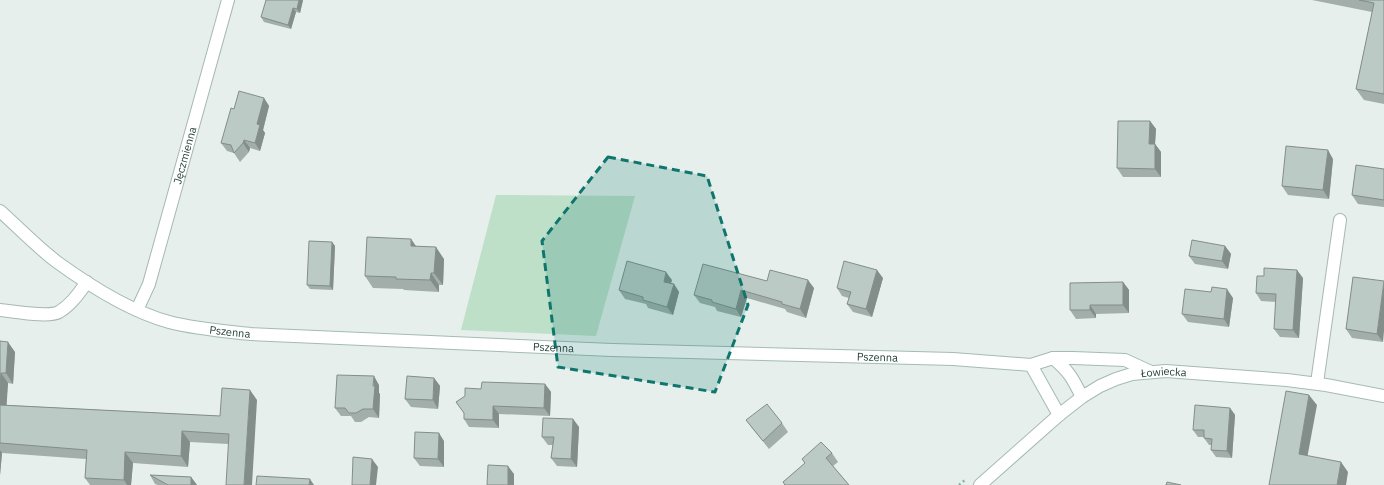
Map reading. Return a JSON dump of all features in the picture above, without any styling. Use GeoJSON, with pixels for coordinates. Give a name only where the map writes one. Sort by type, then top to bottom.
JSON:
{"type":"FeatureCollection","features":[{"type":"Feature","properties":{"kind":"street","name":"Jęczmienna"},"geometry":{"type":"LineString","coordinates":[[137,310],[149,284],[228,0]]}},
{"type":"Feature","properties":{"kind":"street","name":"Pszenna"},"geometry":{"type":"LineString","coordinates":[[0,211],[56,261],[113,298],[137,310],[168,322],[202,329],[251,334],[612,350],[954,360],[1030,365],[1053,358],[1125,360],[1149,371]]}},
{"type":"Feature","properties":{"kind":"street"},"geometry":{"type":"LineString","coordinates":[[1317,383],[1340,220]]}},
{"type":"Feature","properties":{"kind":"street"},"geometry":{"type":"LineString","coordinates":[[0,310],[38,314],[58,312],[72,302],[87,282]]}},
{"type":"Feature","properties":{"kind":"street"},"geometry":{"type":"LineString","coordinates":[[1053,358],[1065,368],[1073,379],[1082,397]]}},
{"type":"Feature","properties":{"kind":"street"},"geometry":{"type":"LineString","coordinates":[[1030,365],[1059,414]]}},
{"type":"Feature","properties":{"kind":"street","name":"Łowiecka"},"geometry":{"type":"LineString","coordinates":[[980,485],[1059,414],[1082,397],[1100,386],[1132,374],[1149,371],[1184,372],[1287,380],[1317,383],[1384,396]]}},
{"type":"Feature","properties":{"kind":"path"},"geometry":{"type":"LineString","coordinates":[[959,485],[965,480]]}},
{"type":"Feature","properties":{"kind":"highlighted area"},"geometry":{"type":"Polygon","coordinates":[[[608,157],[707,176],[748,305],[715,392],[558,367],[542,241],[608,157]]]}},
{"type":"Feature","properties":{"kind":"green space"},"geometry":{"type":"Polygon","coordinates":[[[496,195],[635,196],[596,336],[461,330],[496,195]]]}},
{"type":"Feature","properties":{"kind":"building"},"geometry":{"type":"Polygon","coordinates":[[[266,0],[299,0],[297,9],[293,8],[288,25],[261,17],[266,0]]]}},
{"type":"Feature","properties":{"kind":"building"},"geometry":{"type":"Polygon","coordinates":[[[1359,0],[1384,0],[1384,94],[1356,89],[1374,3],[1359,0]]]}},
{"type":"Feature","properties":{"kind":"building"},"geometry":{"type":"Polygon","coordinates":[[[239,91],[264,98],[257,124],[260,125],[255,143],[244,140],[234,153],[231,145],[221,143],[231,108],[234,109],[239,91]]]}},
{"type":"Feature","properties":{"kind":"building"},"geometry":{"type":"Polygon","coordinates":[[[1118,121],[1150,121],[1149,144],[1155,144],[1155,169],[1117,168],[1118,121]]]}},
{"type":"Feature","properties":{"kind":"building"},"geometry":{"type":"Polygon","coordinates":[[[1286,146],[1328,150],[1323,190],[1282,186],[1286,146]]]}},
{"type":"Feature","properties":{"kind":"building"},"geometry":{"type":"Polygon","coordinates":[[[1356,165],[1384,169],[1384,200],[1352,195],[1356,165]]]}},
{"type":"Feature","properties":{"kind":"building"},"geometry":{"type":"Polygon","coordinates":[[[367,237],[411,239],[411,246],[436,247],[434,273],[431,273],[430,280],[365,276],[367,237]]]}},
{"type":"Feature","properties":{"kind":"building"},"geometry":{"type":"Polygon","coordinates":[[[1192,240],[1225,246],[1222,261],[1189,256],[1192,240]]]}},
{"type":"Feature","properties":{"kind":"building"},"geometry":{"type":"Polygon","coordinates":[[[309,241],[332,242],[330,286],[307,285],[309,241]]]}},
{"type":"Feature","properties":{"kind":"building"},"geometry":{"type":"Polygon","coordinates":[[[627,261],[666,272],[664,282],[674,284],[667,307],[643,300],[643,297],[619,290],[627,261]]]}},
{"type":"Feature","properties":{"kind":"building"},"geometry":{"type":"Polygon","coordinates":[[[844,261],[877,270],[866,309],[847,304],[851,292],[837,288],[844,261]]]}},
{"type":"Feature","properties":{"kind":"building"},"geometry":{"type":"Polygon","coordinates":[[[703,264],[767,281],[770,270],[808,280],[800,309],[741,290],[736,309],[694,295],[703,264]]]}},
{"type":"Feature","properties":{"kind":"building"},"geometry":{"type":"Polygon","coordinates":[[[1264,268],[1297,270],[1293,330],[1274,329],[1276,294],[1256,293],[1257,276],[1264,276],[1264,268]]]}},
{"type":"Feature","properties":{"kind":"building"},"geometry":{"type":"Polygon","coordinates":[[[1353,277],[1384,281],[1377,334],[1346,329],[1353,277]]]}},
{"type":"Feature","properties":{"kind":"building"},"geometry":{"type":"Polygon","coordinates":[[[1123,282],[1123,305],[1090,305],[1090,310],[1070,310],[1070,283],[1123,282]]]}},
{"type":"Feature","properties":{"kind":"building"},"geometry":{"type":"Polygon","coordinates":[[[1212,287],[1227,289],[1224,319],[1182,314],[1185,289],[1211,292],[1212,287]]]}},
{"type":"Feature","properties":{"kind":"building"},"geometry":{"type":"Polygon","coordinates":[[[0,341],[8,342],[6,373],[1,373],[0,386],[0,341]]]}},
{"type":"Feature","properties":{"kind":"building"},"geometry":{"type":"Polygon","coordinates":[[[337,375],[374,376],[373,386],[375,386],[373,409],[363,409],[356,413],[349,413],[345,408],[335,408],[337,375]]]}},
{"type":"Feature","properties":{"kind":"building"},"geometry":{"type":"Polygon","coordinates":[[[407,376],[434,378],[433,400],[405,399],[407,376]]]}},
{"type":"Feature","properties":{"kind":"building"},"geometry":{"type":"Polygon","coordinates":[[[482,382],[545,384],[544,408],[493,406],[493,420],[464,419],[464,413],[456,402],[465,396],[465,388],[481,389],[482,382]]]}},
{"type":"Feature","properties":{"kind":"building"},"geometry":{"type":"Polygon","coordinates":[[[222,388],[250,390],[244,485],[226,485],[229,434],[182,431],[181,456],[125,452],[124,480],[85,478],[87,450],[0,443],[0,405],[220,416],[222,388]]]}},
{"type":"Feature","properties":{"kind":"building"},"geometry":{"type":"Polygon","coordinates":[[[1286,391],[1309,395],[1299,454],[1341,462],[1337,485],[1269,485],[1286,391]]]}},
{"type":"Feature","properties":{"kind":"building"},"geometry":{"type":"Polygon","coordinates":[[[767,404],[782,423],[763,441],[746,420],[767,404]]]}},
{"type":"Feature","properties":{"kind":"building"},"geometry":{"type":"Polygon","coordinates":[[[1195,405],[1230,408],[1227,451],[1211,450],[1212,439],[1204,438],[1204,430],[1193,430],[1195,405]]]}},
{"type":"Feature","properties":{"kind":"building"},"geometry":{"type":"Polygon","coordinates":[[[543,418],[573,419],[571,459],[551,458],[554,437],[542,437],[543,418]]]}},
{"type":"Feature","properties":{"kind":"building"},"geometry":{"type":"Polygon","coordinates":[[[415,432],[439,433],[438,459],[414,458],[415,432]]]}},
{"type":"Feature","properties":{"kind":"building"},"geometry":{"type":"Polygon","coordinates":[[[821,442],[832,453],[826,458],[849,485],[785,485],[783,482],[805,463],[802,459],[821,442]]]}},
{"type":"Feature","properties":{"kind":"building"},"geometry":{"type":"Polygon","coordinates":[[[353,457],[372,459],[370,485],[352,485],[353,457]]]}},
{"type":"Feature","properties":{"kind":"building"},"geometry":{"type":"Polygon","coordinates":[[[488,465],[508,466],[508,485],[487,485],[488,465]]]}},
{"type":"Feature","properties":{"kind":"building"},"geometry":{"type":"Polygon","coordinates":[[[150,475],[191,477],[191,485],[168,485],[150,475]]]}},
{"type":"Feature","properties":{"kind":"building"},"geometry":{"type":"Polygon","coordinates":[[[257,476],[310,479],[309,485],[256,485],[257,476]]]}},
{"type":"Feature","properties":{"kind":"building"},"geometry":{"type":"Polygon","coordinates":[[[1167,482],[1181,485],[1166,485],[1167,482]]]}}]}
